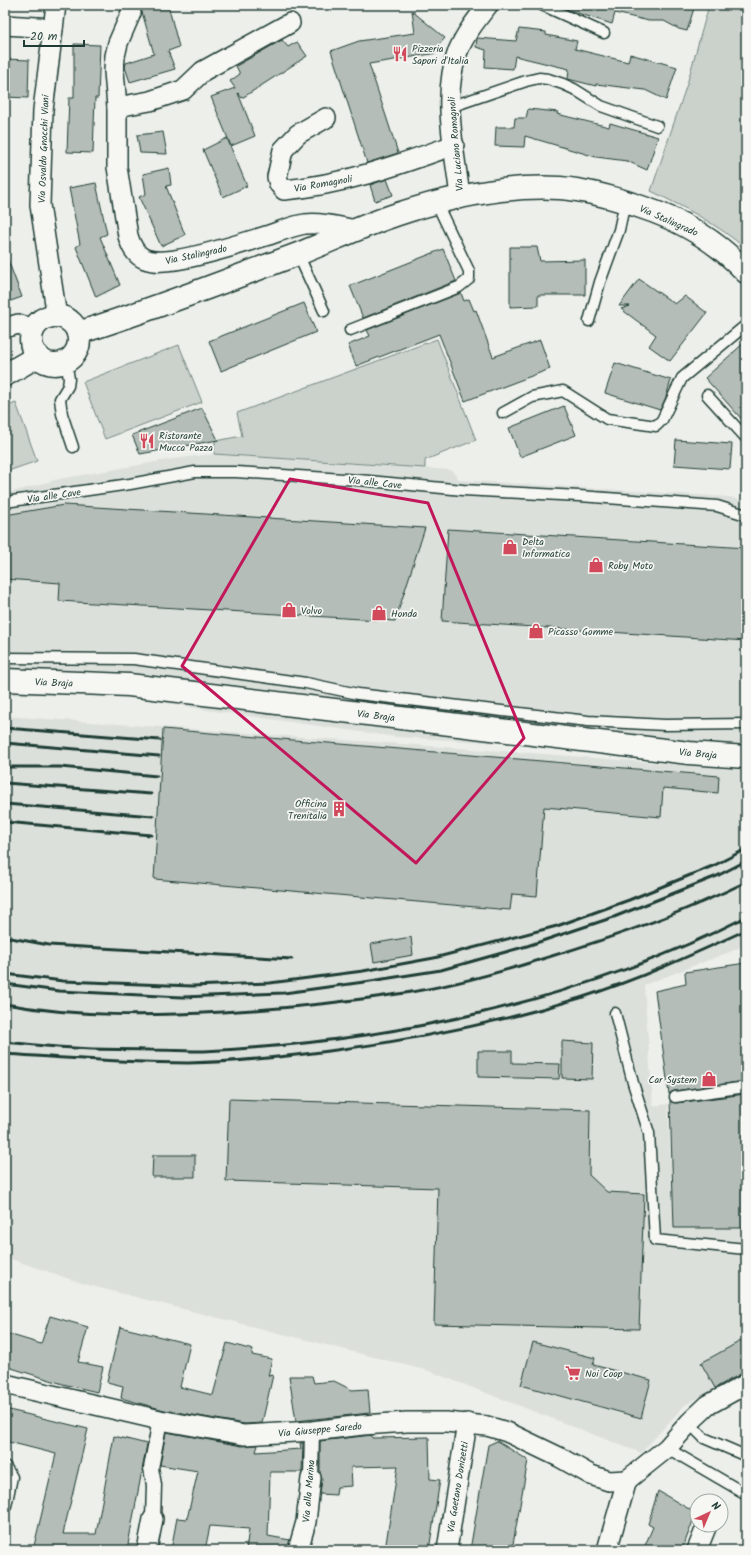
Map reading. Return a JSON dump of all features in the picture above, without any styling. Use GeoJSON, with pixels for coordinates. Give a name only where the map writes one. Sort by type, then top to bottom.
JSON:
{"type":"FeatureCollection","features":[{"type":"Feature","properties":{"kind":"street","name":"Via Osvaldo Gnocchi Viani"},"geometry":{"type":"LineString","coordinates":[[56,5],[43,110],[40,205],[57,317]]}},
{"type":"Feature","properties":{"kind":"street","name":"Via Luciano Romagnoli"},"geometry":{"type":"LineString","coordinates":[[460,197],[450,107],[454,62],[458,50],[472,26],[488,5]]}},
{"type":"Feature","properties":{"kind":"street","name":"Via Stalingrado"},"geometry":{"type":"LineString","coordinates":[[131,13],[118,43],[114,71],[117,107],[117,167],[128,236],[131,247],[138,255],[146,260],[163,261],[195,256],[305,224],[332,225],[356,230]]}},
{"type":"Feature","properties":{"kind":"street"},"geometry":{"type":"LineString","coordinates":[[117,107],[150,102],[182,90],[204,71],[290,23]]}},
{"type":"Feature","properties":{"kind":"street"},"geometry":{"type":"LineString","coordinates":[[5,25],[53,28]]}},
{"type":"Feature","properties":{"kind":"street","name":"Via Romagnoli"},"geometry":{"type":"LineString","coordinates":[[326,118],[298,134],[283,150],[277,177],[279,184],[284,190],[311,188],[338,182],[386,169],[454,145]]}},
{"type":"Feature","properties":{"kind":"street","name":"Via Stalingrado"},"geometry":{"type":"LineString","coordinates":[[78,333],[113,322],[298,254],[397,214],[436,202],[460,197],[525,188],[561,188],[580,190],[651,210],[681,223],[705,237],[729,255],[746,272]]}},
{"type":"Feature","properties":{"kind":"street"},"geometry":{"type":"LineString","coordinates":[[57,317],[64,318],[70,322],[78,333],[79,342],[77,350],[73,356],[59,364],[44,361],[34,350],[32,343],[34,329],[38,323],[44,319],[57,317]]}},
{"type":"Feature","properties":{"kind":"street"},"geometry":{"type":"LineString","coordinates":[[5,328],[18,324],[34,329]]}},
{"type":"Feature","properties":{"kind":"street"},"geometry":{"type":"LineString","coordinates":[[5,374],[38,356]]}},
{"type":"Feature","properties":{"kind":"street","name":"Via Braja"},"geometry":{"type":"LineString","coordinates":[[5,680],[129,685],[682,752],[746,757]]}},
{"type":"Feature","properties":{"kind":"street","name":"Via Giuseppe Saredo"},"geometry":{"type":"LineString","coordinates":[[5,1384],[160,1420],[244,1435],[312,1431],[363,1425],[408,1422],[467,1423],[487,1426],[507,1432],[559,1456],[591,1475],[609,1481],[627,1480]]}},
{"type":"Feature","properties":{"kind":"street"},"geometry":{"type":"LineString","coordinates":[[607,1550],[627,1480],[667,1448],[689,1423],[708,1405],[746,1384]]}},
{"type":"Feature","properties":{"kind":"street"},"geometry":{"type":"LineString","coordinates":[[147,1550],[153,1519],[154,1485],[151,1468],[160,1420]]}},
{"type":"Feature","properties":{"kind":"street","name":"Via Gaetano Donizetti"},"geometry":{"type":"LineString","coordinates":[[447,1550],[467,1423]]}},
{"type":"Feature","properties":{"kind":"street","name":"Via alla Marina"},"geometry":{"type":"LineString","coordinates":[[298,1550],[306,1522],[311,1478],[312,1431]]}},
{"type":"Feature","properties":{"kind":"street"},"geometry":{"type":"LineString","coordinates":[[697,1550],[704,1533]]}},
{"type":"Feature","properties":{"kind":"lane"},"geometry":{"type":"LineString","coordinates":[[542,5],[604,33]]}},
{"type":"Feature","properties":{"kind":"lane"},"geometry":{"type":"LineString","coordinates":[[450,107],[539,78],[548,79],[563,84],[601,106],[657,126]]}},
{"type":"Feature","properties":{"kind":"lane"},"geometry":{"type":"LineString","coordinates":[[350,330],[459,287],[469,279],[469,271],[436,202]]}},
{"type":"Feature","properties":{"kind":"lane","name":"Via Stalingrado"},"geometry":{"type":"LineString","coordinates":[[589,321],[600,282],[619,230],[625,202]]}},
{"type":"Feature","properties":{"kind":"lane"},"geometry":{"type":"LineString","coordinates":[[298,254],[324,311]]}},
{"type":"Feature","properties":{"kind":"lane"},"geometry":{"type":"LineString","coordinates":[[503,413],[532,397],[563,391],[607,419],[656,426],[662,420],[682,378],[746,325]]}},
{"type":"Feature","properties":{"kind":"lane"},"geometry":{"type":"LineString","coordinates":[[66,361],[70,379],[68,386],[60,399],[62,414],[73,447]]}},
{"type":"Feature","properties":{"kind":"lane"},"geometry":{"type":"LineString","coordinates":[[707,395],[746,438]]}},
{"type":"Feature","properties":{"kind":"lane","name":"Via alle Cave"},"geometry":{"type":"LineString","coordinates":[[5,502],[123,485],[195,472],[236,472],[360,480],[457,490],[717,506],[746,515]]}},
{"type":"Feature","properties":{"kind":"lane"},"geometry":{"type":"LineString","coordinates":[[5,658],[134,659],[306,683],[358,694],[588,721],[665,725],[746,724]]}},
{"type":"Feature","properties":{"kind":"lane"},"geometry":{"type":"LineString","coordinates":[[614,1013],[633,1083],[649,1133],[656,1240],[746,1249]]}},
{"type":"Feature","properties":{"kind":"lane"},"geometry":{"type":"LineString","coordinates":[[676,1097],[746,1087]]}},
{"type":"Feature","properties":{"kind":"lane"},"geometry":{"type":"LineString","coordinates":[[689,1423],[704,1438],[746,1456]]}},
{"type":"Feature","properties":{"kind":"lane"},"geometry":{"type":"LineString","coordinates":[[667,1448],[746,1494]]}},
{"type":"Feature","properties":{"kind":"lane"},"geometry":{"type":"LineString","coordinates":[[5,1466],[12,1477],[6,1506]]}},
{"type":"Feature","properties":{"kind":"highlighted area"},"geometry":{"type":"Polygon","coordinates":[[[290,479],[428,503],[524,738],[416,863],[182,666],[290,479]]]}},
{"type":"Feature","properties":{"kind":"shaded area"},"geometry":{"type":"Polygon","coordinates":[[[709,5],[746,5],[746,53],[743,65],[746,67],[746,249],[713,224],[651,191],[687,84],[709,5]]]}},
{"type":"Feature","properties":{"kind":"shaded area"},"geometry":{"type":"Polygon","coordinates":[[[437,339],[476,440],[425,460],[425,468],[214,454],[215,441],[242,436],[237,413],[437,339]]]}},
{"type":"Feature","properties":{"kind":"shaded area"},"geometry":{"type":"Polygon","coordinates":[[[179,345],[202,402],[105,439],[83,382],[179,345]]]}},
{"type":"Feature","properties":{"kind":"shaded area"},"geometry":{"type":"Polygon","coordinates":[[[16,403],[37,461],[5,472],[5,407],[16,403]]]}},
{"type":"Feature","properties":{"kind":"shaded area"},"geometry":{"type":"Polygon","coordinates":[[[214,454],[451,470],[460,480],[729,497],[746,501],[746,764],[519,744],[396,737],[213,711],[133,697],[68,694],[5,695],[5,494],[59,479],[173,459],[214,454]]]}},
{"type":"Feature","properties":{"kind":"shaded area"},"geometry":{"type":"Polygon","coordinates":[[[5,716],[545,754],[746,770],[746,944],[732,951],[644,985],[653,1106],[668,1104],[674,1228],[746,1228],[746,1372],[685,1405],[641,1453],[429,1371],[84,1284],[5,1257],[5,716]]]}},
{"type":"Feature","properties":{"kind":"building"},"geometry":{"type":"Polygon","coordinates":[[[140,5],[168,5],[179,47],[168,51],[175,69],[130,82],[125,67],[126,63],[154,54],[140,5]]]}},
{"type":"Feature","properties":{"kind":"building"},"geometry":{"type":"Polygon","coordinates":[[[564,5],[695,5],[687,31],[679,29],[664,21],[649,21],[615,13],[612,24],[571,11],[564,8],[564,5]]]}},
{"type":"Feature","properties":{"kind":"building"},"geometry":{"type":"Polygon","coordinates":[[[412,11],[445,38],[436,48],[437,53],[369,64],[398,153],[367,163],[331,51],[359,41],[415,33],[412,11]]]}},
{"type":"Feature","properties":{"kind":"building"},"geometry":{"type":"Polygon","coordinates":[[[519,29],[546,32],[546,35],[577,41],[575,49],[628,62],[630,54],[677,67],[666,100],[645,90],[596,84],[596,86],[568,79],[569,69],[515,56],[513,69],[485,67],[486,50],[476,47],[477,38],[516,41],[519,29]]]}},
{"type":"Feature","properties":{"kind":"building"},"geometry":{"type":"Polygon","coordinates":[[[282,40],[288,47],[297,42],[307,56],[242,98],[238,93],[255,136],[231,146],[211,97],[235,88],[230,81],[240,74],[236,66],[282,40]]]}},
{"type":"Feature","properties":{"kind":"building"},"geometry":{"type":"Polygon","coordinates":[[[74,44],[100,45],[98,98],[95,98],[93,153],[67,152],[69,98],[74,98],[74,44]]]}},
{"type":"Feature","properties":{"kind":"building"},"geometry":{"type":"Polygon","coordinates":[[[5,59],[29,60],[28,98],[5,97],[5,59]]]}},
{"type":"Feature","properties":{"kind":"building"},"geometry":{"type":"Polygon","coordinates":[[[528,109],[558,112],[557,114],[609,127],[610,123],[658,137],[647,170],[627,161],[596,157],[525,136],[524,147],[495,146],[496,127],[514,127],[515,118],[526,118],[528,109]]]}},
{"type":"Feature","properties":{"kind":"building"},"geometry":{"type":"Polygon","coordinates":[[[163,132],[167,154],[140,153],[137,135],[163,132]]]}},
{"type":"Feature","properties":{"kind":"building"},"geometry":{"type":"Polygon","coordinates":[[[227,138],[247,186],[223,197],[203,150],[227,138]]]}},
{"type":"Feature","properties":{"kind":"building"},"geometry":{"type":"Polygon","coordinates":[[[169,168],[171,185],[166,186],[185,235],[161,246],[139,197],[146,194],[143,174],[169,168]]]}},
{"type":"Feature","properties":{"kind":"building"},"geometry":{"type":"Polygon","coordinates":[[[387,179],[393,195],[375,201],[370,185],[387,179]]]}},
{"type":"Feature","properties":{"kind":"building"},"geometry":{"type":"Polygon","coordinates":[[[96,183],[107,234],[100,237],[120,285],[96,297],[76,247],[80,244],[69,188],[96,183]]]}},
{"type":"Feature","properties":{"kind":"building"},"geometry":{"type":"Polygon","coordinates":[[[510,247],[537,247],[540,261],[585,260],[585,295],[538,295],[538,306],[510,307],[510,247]]]}},
{"type":"Feature","properties":{"kind":"building"},"geometry":{"type":"Polygon","coordinates":[[[443,249],[456,281],[363,318],[350,286],[443,249]]]}},
{"type":"Feature","properties":{"kind":"building"},"geometry":{"type":"Polygon","coordinates":[[[5,255],[22,297],[5,303],[5,255]]]}},
{"type":"Feature","properties":{"kind":"building"},"geometry":{"type":"Polygon","coordinates":[[[639,279],[675,304],[685,296],[707,313],[670,361],[649,346],[656,335],[621,309],[630,306],[619,306],[639,279]]]}},
{"type":"Feature","properties":{"kind":"building"},"geometry":{"type":"Polygon","coordinates":[[[461,293],[464,301],[469,299],[474,311],[476,310],[493,357],[540,340],[550,369],[465,401],[439,334],[356,366],[348,345],[370,336],[367,330],[461,293]]]}},
{"type":"Feature","properties":{"kind":"building"},"geometry":{"type":"Polygon","coordinates":[[[304,303],[316,332],[221,371],[209,341],[304,303]]]}},
{"type":"Feature","properties":{"kind":"building"},"geometry":{"type":"Polygon","coordinates":[[[746,341],[746,424],[705,378],[746,341]]]}},
{"type":"Feature","properties":{"kind":"building"},"geometry":{"type":"Polygon","coordinates":[[[615,363],[671,380],[660,410],[605,393],[615,363]]]}},
{"type":"Feature","properties":{"kind":"building"},"geometry":{"type":"Polygon","coordinates":[[[564,406],[576,435],[520,457],[509,428],[564,406]]]}},
{"type":"Feature","properties":{"kind":"building"},"geometry":{"type":"Polygon","coordinates":[[[202,408],[218,440],[140,454],[132,435],[202,408]]]}},
{"type":"Feature","properties":{"kind":"building"},"geometry":{"type":"Polygon","coordinates":[[[676,440],[732,444],[730,469],[674,465],[676,440]]]}},
{"type":"Feature","properties":{"kind":"building"},"geometry":{"type":"Polygon","coordinates":[[[64,505],[425,528],[395,621],[59,601],[60,583],[5,579],[5,515],[64,505]]]}},
{"type":"Feature","properties":{"kind":"building"},"geometry":{"type":"Polygon","coordinates":[[[448,529],[746,548],[746,641],[442,621],[448,529]]]}},
{"type":"Feature","properties":{"kind":"building","name":"Officina Trenitalia"},"geometry":{"type":"Polygon","coordinates":[[[163,729],[719,776],[718,793],[663,788],[661,817],[544,807],[537,896],[512,894],[510,910],[154,879],[163,729]]]}},
{"type":"Feature","properties":{"kind":"building"},"geometry":{"type":"Polygon","coordinates":[[[411,937],[413,955],[374,962],[371,944],[411,937]]]}},
{"type":"Feature","properties":{"kind":"building"},"geometry":{"type":"Polygon","coordinates":[[[746,963],[746,1081],[674,1091],[669,1094],[655,991],[686,984],[685,972],[746,963]]]}},
{"type":"Feature","properties":{"kind":"building"},"geometry":{"type":"Polygon","coordinates":[[[562,1041],[593,1043],[592,1079],[562,1078],[562,1041]]]}},
{"type":"Feature","properties":{"kind":"building"},"geometry":{"type":"Polygon","coordinates":[[[478,1051],[512,1051],[512,1063],[560,1064],[559,1079],[478,1077],[478,1051]]]}},
{"type":"Feature","properties":{"kind":"building"},"geometry":{"type":"Polygon","coordinates":[[[746,1094],[746,1228],[674,1228],[670,1101],[676,1103],[746,1094]]]}},
{"type":"Feature","properties":{"kind":"building"},"geometry":{"type":"Polygon","coordinates":[[[229,1099],[590,1110],[589,1175],[607,1192],[644,1194],[639,1329],[434,1324],[438,1188],[226,1181],[229,1099]]]}},
{"type":"Feature","properties":{"kind":"building"},"geometry":{"type":"Polygon","coordinates":[[[153,1155],[195,1155],[195,1177],[152,1177],[153,1155]]]}},
{"type":"Feature","properties":{"kind":"building"},"geometry":{"type":"Polygon","coordinates":[[[50,1316],[88,1327],[78,1362],[103,1367],[97,1392],[63,1384],[5,1366],[5,1333],[41,1344],[50,1316]]]}},
{"type":"Feature","properties":{"kind":"building"},"geometry":{"type":"Polygon","coordinates":[[[120,1327],[190,1344],[180,1387],[213,1395],[227,1343],[253,1350],[252,1355],[272,1359],[268,1376],[273,1375],[262,1423],[245,1424],[164,1410],[121,1398],[123,1386],[107,1382],[120,1327]]]}},
{"type":"Feature","properties":{"kind":"building"},"geometry":{"type":"Polygon","coordinates":[[[746,1338],[746,1371],[715,1388],[701,1363],[746,1338]]]}},
{"type":"Feature","properties":{"kind":"building","name":"Noi Coop"},"geometry":{"type":"Polygon","coordinates":[[[533,1342],[595,1358],[593,1365],[651,1380],[641,1418],[521,1385],[533,1342]]]}},
{"type":"Feature","properties":{"kind":"building"},"geometry":{"type":"Polygon","coordinates":[[[289,1376],[312,1376],[314,1383],[334,1381],[352,1390],[368,1389],[370,1413],[296,1421],[289,1376]]]}},
{"type":"Feature","properties":{"kind":"building"},"geometry":{"type":"Polygon","coordinates":[[[5,1409],[88,1429],[63,1534],[96,1534],[114,1436],[147,1444],[127,1550],[33,1550],[56,1454],[5,1441],[5,1409]]]}},
{"type":"Feature","properties":{"kind":"building"},"geometry":{"type":"Polygon","coordinates":[[[166,1432],[242,1446],[258,1445],[256,1452],[301,1449],[300,1443],[303,1443],[302,1472],[270,1472],[268,1536],[290,1540],[287,1550],[246,1550],[249,1529],[210,1526],[205,1550],[171,1550],[177,1518],[187,1519],[198,1471],[160,1465],[166,1432]]]}},
{"type":"Feature","properties":{"kind":"building"},"geometry":{"type":"Polygon","coordinates":[[[372,1435],[372,1438],[429,1437],[430,1479],[440,1480],[429,1550],[385,1550],[398,1466],[351,1467],[352,1486],[337,1487],[336,1495],[320,1494],[322,1479],[320,1472],[320,1441],[372,1435]]]}},
{"type":"Feature","properties":{"kind":"building"},"geometry":{"type":"Polygon","coordinates":[[[497,1441],[528,1460],[512,1550],[470,1550],[488,1445],[497,1441]]]}},
{"type":"Feature","properties":{"kind":"building"},"geometry":{"type":"Polygon","coordinates":[[[658,1491],[689,1509],[689,1532],[682,1550],[643,1550],[653,1527],[648,1524],[658,1491]]]}},
{"type":"Feature","properties":{"kind":"railway"},"geometry":{"type":"LineString","coordinates":[[5,728],[160,740]]}},
{"type":"Feature","properties":{"kind":"railway"},"geometry":{"type":"LineString","coordinates":[[5,743],[159,756]]}},
{"type":"Feature","properties":{"kind":"railway"},"geometry":{"type":"LineString","coordinates":[[5,767],[60,767],[157,776]]}},
{"type":"Feature","properties":{"kind":"railway"},"geometry":{"type":"LineString","coordinates":[[5,783],[151,794]]}},
{"type":"Feature","properties":{"kind":"railway"},"geometry":{"type":"LineString","coordinates":[[5,804],[153,816]]}},
{"type":"Feature","properties":{"kind":"railway"},"geometry":{"type":"LineString","coordinates":[[5,822],[151,835]]}},
{"type":"Feature","properties":{"kind":"railway"},"geometry":{"type":"LineString","coordinates":[[5,974],[63,981],[192,986],[270,983],[363,971],[434,958],[557,926],[629,900],[715,865],[746,849]]}},
{"type":"Feature","properties":{"kind":"railway"},"geometry":{"type":"LineString","coordinates":[[5,984],[59,991],[182,997],[284,993],[441,970],[527,946],[614,917],[717,876],[746,861]]}},
{"type":"Feature","properties":{"kind":"railway"},"geometry":{"type":"LineString","coordinates":[[5,1004],[59,1011],[141,1015],[245,1011],[337,1002],[405,993],[457,983],[594,943],[697,905],[746,882]]}},
{"type":"Feature","properties":{"kind":"railway"},"geometry":{"type":"LineString","coordinates":[[5,1042],[83,1049],[204,1051],[274,1046],[344,1038],[413,1027],[482,1012],[550,994],[617,973],[682,947],[746,917]]}},
{"type":"Feature","properties":{"kind":"railway"},"geometry":{"type":"LineString","coordinates":[[5,1054],[119,1061],[188,1063],[294,1055],[393,1042],[487,1023],[580,998],[685,958],[746,930]]}},
{"type":"Feature","properties":{"kind":"railway"},"geometry":{"type":"LineString","coordinates":[[5,937],[49,945],[292,959]]}},
{"type":"Feature","properties":{"kind":"place","name":"Pizzeria Sapori d'Italia"},"geometry":{"type":"Point","coordinates":[400,54]}},
{"type":"Feature","properties":{"kind":"place","name":"Ristorante Mucca Pazza"},"geometry":{"type":"Point","coordinates":[147,441]}},
{"type":"Feature","properties":{"kind":"place","name":"Delta Informatica"},"geometry":{"type":"Point","coordinates":[510,547]}},
{"type":"Feature","properties":{"kind":"place","name":"Roby Moto"},"geometry":{"type":"Point","coordinates":[596,565]}},
{"type":"Feature","properties":{"kind":"place","name":"Volvo"},"geometry":{"type":"Point","coordinates":[289,610]}},
{"type":"Feature","properties":{"kind":"place","name":"Honda"},"geometry":{"type":"Point","coordinates":[379,613]}},
{"type":"Feature","properties":{"kind":"place","name":"Picasso Gomme"},"geometry":{"type":"Point","coordinates":[536,631]}},
{"type":"Feature","properties":{"kind":"place","name":"Officina Trenitalia"},"geometry":{"type":"Point","coordinates":[339,809]}},
{"type":"Feature","properties":{"kind":"place","name":"Car System"},"geometry":{"type":"Point","coordinates":[709,1079]}},
{"type":"Feature","properties":{"kind":"place","name":"Noi Coop"},"geometry":{"type":"Point","coordinates":[573,1373]}}]}
